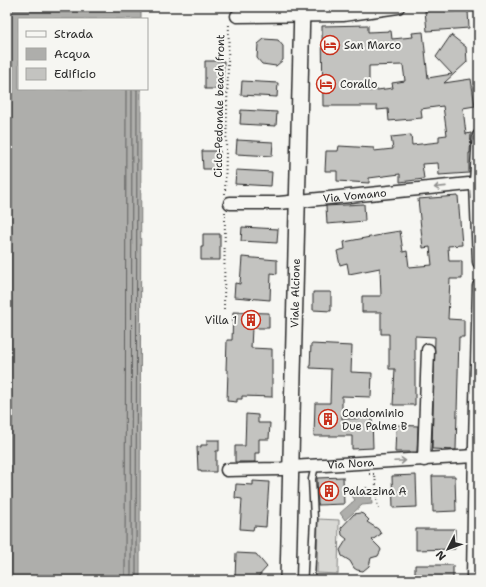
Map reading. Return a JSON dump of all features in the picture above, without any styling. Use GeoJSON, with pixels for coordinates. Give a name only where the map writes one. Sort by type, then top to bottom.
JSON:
{"type":"FeatureCollection","features":[{"type":"Feature","properties":{"kind":"street"},"geometry":{"type":"LineString","coordinates":[[233,16],[302,11],[343,15],[398,7]]}},
{"type":"Feature","properties":{"kind":"street","name":"Viale Alcione"},"geometry":{"type":"LineString","coordinates":[[288,580],[302,11]]}},
{"type":"Feature","properties":{"kind":"street"},"geometry":{"type":"LineString","coordinates":[[479,136],[479,262]]}},
{"type":"Feature","properties":{"kind":"street","name":"Via Vomano"},"geometry":{"type":"LineString","coordinates":[[227,204],[298,202],[478,183]]}},
{"type":"Feature","properties":{"kind":"street"},"geometry":{"type":"LineString","coordinates":[[473,580],[476,561],[479,286]]}},
{"type":"Feature","properties":{"kind":"street"},"geometry":{"type":"LineString","coordinates":[[424,460],[428,350]]}},
{"type":"Feature","properties":{"kind":"street","name":"Via Nora"},"geometry":{"type":"LineString","coordinates":[[228,470],[281,469],[291,467],[424,460],[476,453]]}},
{"type":"Feature","properties":{"kind":"lane"},"geometry":{"type":"LineString","coordinates":[[311,580],[314,518],[312,479],[315,466]]}},
{"type":"Feature","properties":{"kind":"path","name":"Ciclo-Pedonale beach front"},"geometry":{"type":"LineString","coordinates":[[224,309],[233,16]]}},
{"type":"Feature","properties":{"kind":"path"},"geometry":{"type":"LineString","coordinates":[[368,474],[375,474],[378,511]]}},
{"type":"Feature","properties":{"kind":"shaded area"},"geometry":{"type":"Polygon","coordinates":[[[318,519],[339,520],[338,574],[317,573],[318,519]]]}},
{"type":"Feature","properties":{"kind":"water"},"geometry":{"type":"Polygon","coordinates":[[[7,7],[141,7],[141,18],[18,18],[18,90],[141,90],[140,580],[7,580],[7,7]]]}},
{"type":"Feature","properties":{"kind":"water"},"geometry":{"type":"Polygon","coordinates":[[[366,487],[371,491],[372,504],[362,505],[345,520],[340,513],[355,500],[349,492],[353,488],[357,490],[360,496],[363,495],[366,487]]]}},
{"type":"Feature","properties":{"kind":"building"},"geometry":{"type":"Polygon","coordinates":[[[445,9],[446,12],[468,11],[469,28],[427,31],[425,11],[445,9]]]}},
{"type":"Feature","properties":{"kind":"building"},"geometry":{"type":"Polygon","coordinates":[[[368,25],[368,32],[391,31],[392,39],[413,37],[412,33],[423,32],[428,78],[452,74],[436,57],[451,35],[466,47],[467,62],[444,83],[471,79],[475,106],[463,108],[466,134],[471,133],[469,173],[439,175],[438,163],[422,164],[424,179],[400,182],[400,174],[369,178],[369,183],[337,181],[337,171],[325,171],[326,151],[338,151],[339,146],[374,148],[374,151],[393,149],[391,137],[411,135],[412,145],[439,142],[439,136],[447,135],[443,106],[421,109],[422,118],[389,121],[388,109],[377,110],[377,106],[323,106],[322,26],[368,25]],[[403,65],[369,66],[369,91],[393,88],[392,83],[405,81],[403,65]]]}},
{"type":"Feature","properties":{"kind":"building"},"geometry":{"type":"Polygon","coordinates":[[[264,39],[278,40],[283,46],[283,60],[276,66],[262,64],[257,58],[258,44],[264,39]]]}},
{"type":"Feature","properties":{"kind":"building"},"geometry":{"type":"Polygon","coordinates":[[[205,61],[224,61],[223,89],[205,89],[205,61]]]}},
{"type":"Feature","properties":{"kind":"building"},"geometry":{"type":"Polygon","coordinates":[[[242,81],[278,83],[277,97],[241,95],[242,81]]]}},
{"type":"Feature","properties":{"kind":"building"},"geometry":{"type":"Polygon","coordinates":[[[241,110],[277,112],[276,126],[240,124],[241,110]]]}},
{"type":"Feature","properties":{"kind":"building"},"geometry":{"type":"Polygon","coordinates":[[[237,140],[273,142],[272,156],[236,154],[237,140]]]}},
{"type":"Feature","properties":{"kind":"building"},"geometry":{"type":"Polygon","coordinates":[[[202,151],[220,151],[220,169],[203,169],[202,151]]]}},
{"type":"Feature","properties":{"kind":"building"},"geometry":{"type":"Polygon","coordinates":[[[236,170],[272,172],[271,186],[235,184],[236,170]]]}},
{"type":"Feature","properties":{"kind":"building"},"geometry":{"type":"Polygon","coordinates":[[[458,196],[462,245],[448,246],[449,261],[462,261],[462,279],[450,279],[448,319],[464,320],[464,337],[459,337],[456,450],[432,449],[435,337],[415,336],[415,405],[393,405],[395,369],[389,369],[389,334],[381,334],[381,312],[362,312],[362,296],[381,296],[380,268],[349,274],[347,263],[340,265],[337,251],[345,249],[344,242],[400,231],[403,252],[407,251],[409,267],[432,265],[430,247],[423,248],[418,199],[458,196]]]}},
{"type":"Feature","properties":{"kind":"building"},"geometry":{"type":"Polygon","coordinates":[[[364,204],[365,221],[327,224],[326,206],[364,204]]]}},
{"type":"Feature","properties":{"kind":"building"},"geometry":{"type":"Polygon","coordinates":[[[242,227],[278,229],[277,243],[241,241],[242,227]]]}},
{"type":"Feature","properties":{"kind":"building"},"geometry":{"type":"Polygon","coordinates":[[[203,234],[220,234],[220,260],[201,260],[203,234]]]}},
{"type":"Feature","properties":{"kind":"building"},"geometry":{"type":"Polygon","coordinates":[[[242,257],[277,260],[277,274],[271,273],[270,300],[234,297],[235,283],[240,284],[242,257]]]}},
{"type":"Feature","properties":{"kind":"building"},"geometry":{"type":"Polygon","coordinates":[[[313,292],[331,292],[331,311],[313,310],[313,292]]]}},
{"type":"Feature","properties":{"kind":"building"},"geometry":{"type":"Polygon","coordinates":[[[233,312],[269,313],[269,328],[252,328],[251,348],[272,349],[272,397],[242,396],[242,399],[237,399],[237,402],[227,401],[227,340],[232,340],[233,312]]]}},
{"type":"Feature","properties":{"kind":"building"},"geometry":{"type":"Polygon","coordinates":[[[311,344],[352,346],[351,372],[372,373],[371,397],[342,396],[342,419],[372,418],[373,448],[352,449],[352,436],[314,436],[315,403],[330,403],[331,369],[310,368],[311,344]]]}},
{"type":"Feature","properties":{"kind":"building"},"geometry":{"type":"Polygon","coordinates":[[[246,414],[258,415],[258,423],[270,423],[269,439],[259,439],[259,453],[255,453],[255,462],[235,462],[235,446],[245,446],[246,414]]]}},
{"type":"Feature","properties":{"kind":"building"},"geometry":{"type":"Polygon","coordinates":[[[396,425],[418,426],[417,452],[395,452],[396,425]]]}},
{"type":"Feature","properties":{"kind":"building"},"geometry":{"type":"Polygon","coordinates":[[[207,440],[219,440],[219,451],[216,451],[216,472],[201,472],[201,470],[198,470],[197,447],[207,445],[207,440]]]}},
{"type":"Feature","properties":{"kind":"building"},"geometry":{"type":"Polygon","coordinates":[[[416,475],[417,507],[393,508],[392,476],[416,475]]]}},
{"type":"Feature","properties":{"kind":"building"},"geometry":{"type":"Polygon","coordinates":[[[432,476],[455,476],[456,511],[433,512],[432,476]]]}},
{"type":"Feature","properties":{"kind":"building","name":"Palazzina A"},"geometry":{"type":"Polygon","coordinates":[[[343,477],[344,504],[318,505],[317,478],[343,477]]]}},
{"type":"Feature","properties":{"kind":"building"},"geometry":{"type":"Polygon","coordinates":[[[253,481],[269,482],[266,527],[254,526],[253,530],[240,529],[242,499],[235,498],[236,484],[253,485],[253,481]]]}},
{"type":"Feature","properties":{"kind":"building"},"geometry":{"type":"Polygon","coordinates":[[[360,513],[369,520],[367,522],[378,529],[381,534],[372,540],[381,550],[378,556],[371,558],[369,566],[363,571],[354,568],[350,561],[342,556],[340,550],[347,539],[342,535],[341,528],[354,514],[360,513]]]}},
{"type":"Feature","properties":{"kind":"building"},"geometry":{"type":"Polygon","coordinates":[[[416,529],[455,529],[455,549],[416,550],[416,529]]]}},
{"type":"Feature","properties":{"kind":"building"},"geometry":{"type":"Polygon","coordinates":[[[236,553],[256,554],[267,567],[256,579],[235,578],[236,553]]]}},
{"type":"Feature","properties":{"kind":"building"},"geometry":{"type":"Polygon","coordinates":[[[415,565],[453,565],[453,580],[415,580],[415,565]]]}},
{"type":"Feature","properties":{"kind":"place","name":"San Marco"},"geometry":{"type":"Point","coordinates":[330,45]}},
{"type":"Feature","properties":{"kind":"place","name":"Corallo"},"geometry":{"type":"Point","coordinates":[326,84]}},
{"type":"Feature","properties":{"kind":"place","name":"Villa 1"},"geometry":{"type":"Point","coordinates":[251,320]}},
{"type":"Feature","properties":{"kind":"place","name":"Condominio Due Palme B"},"geometry":{"type":"Point","coordinates":[328,419]}},
{"type":"Feature","properties":{"kind":"place","name":"Palazzina A"},"geometry":{"type":"Point","coordinates":[329,491]}}]}
